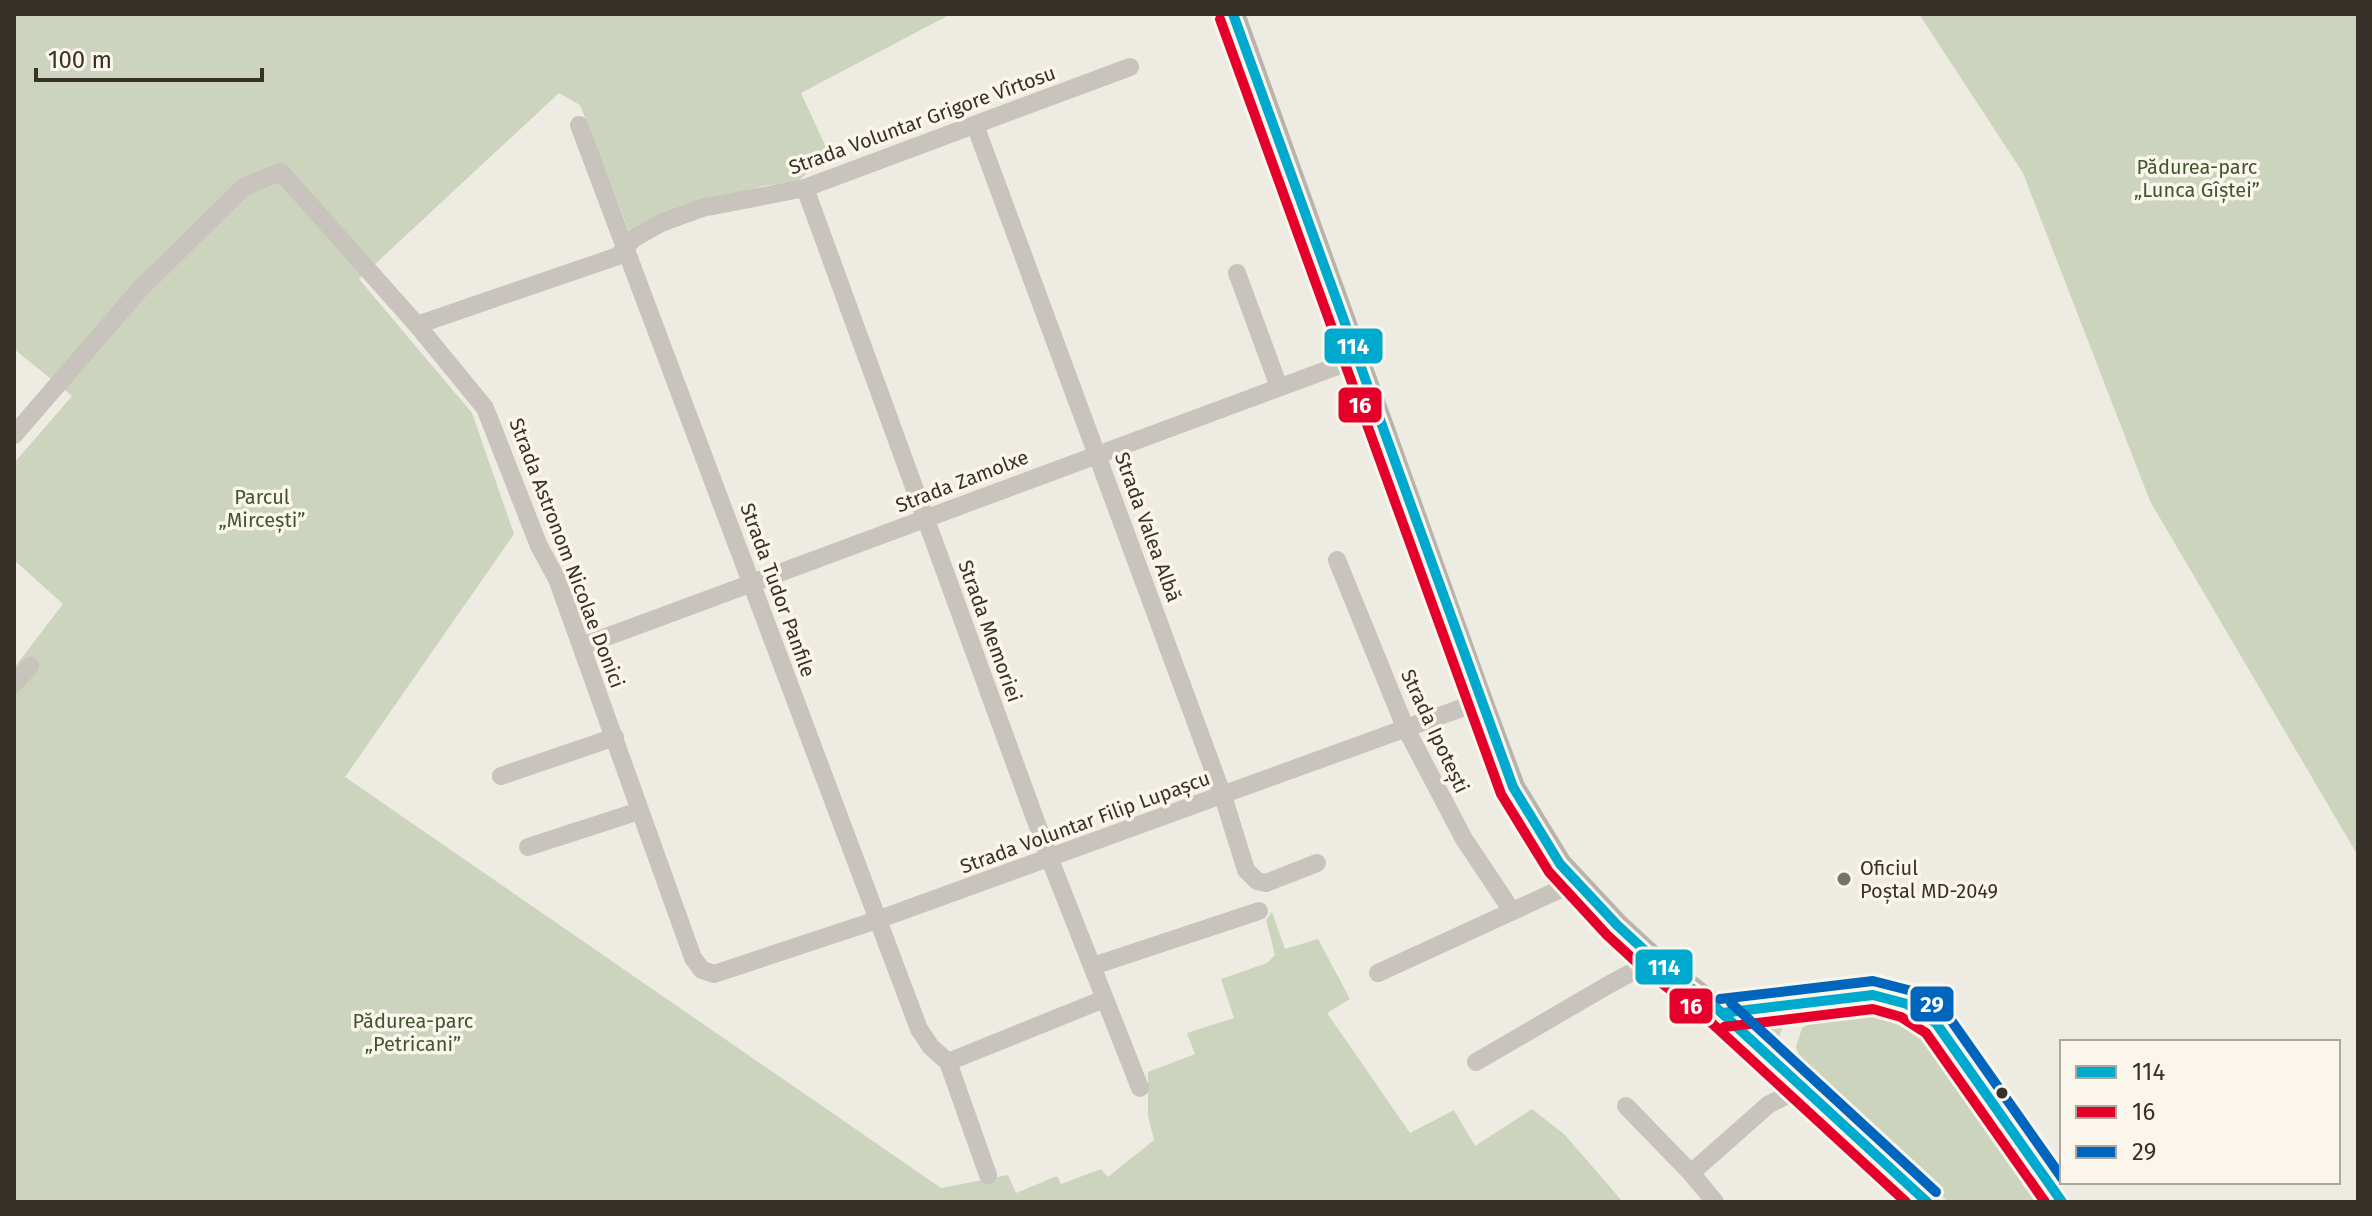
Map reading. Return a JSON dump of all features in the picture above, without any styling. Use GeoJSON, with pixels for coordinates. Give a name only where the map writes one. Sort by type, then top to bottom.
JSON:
{"type":"FeatureCollection","features":[{"type":"Feature","properties":{"kind":"main road"},"geometry":{"type":"LineString","coordinates":[[1233,14],[1513,787],[1554,854],[1576,882],[1655,960],[1712,1004],[1927,1202]]}},
{"type":"Feature","properties":{"kind":"street","name":"Strada Voluntar Grigore Vîrtosu"},"geometry":{"type":"LineString","coordinates":[[417,325],[618,256],[633,239],[661,223],[702,208],[805,188],[1130,67]]}},
{"type":"Feature","properties":{"kind":"street","name":"Strada Tudor Panfile"},"geometry":{"type":"LineString","coordinates":[[579,125],[919,1029],[931,1047],[948,1062],[988,1175]]}},
{"type":"Feature","properties":{"kind":"street","name":"Strada Valea Albă"},"geometry":{"type":"LineString","coordinates":[[975,125],[1223,796],[1246,870],[1257,881],[1275,881],[1317,863]]}},
{"type":"Feature","properties":{"kind":"street","name":"Strada Astronom Nicolae Donici"},"geometry":{"type":"LineString","coordinates":[[14,435],[141,288],[245,186],[281,172],[417,325],[485,408],[539,546],[557,579],[693,958],[702,970]]}},
{"type":"Feature","properties":{"kind":"street","name":"Strada Memoriei"},"geometry":{"type":"LineString","coordinates":[[805,188],[1049,857],[1140,1088]]}},
{"type":"Feature","properties":{"kind":"street"},"geometry":{"type":"LineString","coordinates":[[1237,273],[1279,387]]}},
{"type":"Feature","properties":{"kind":"street","name":"Strada Zamolxe"},"geometry":{"type":"LineString","coordinates":[[582,646],[1359,358]]}},
{"type":"Feature","properties":{"kind":"street","name":"Strada Ipotești"},"geometry":{"type":"LineString","coordinates":[[1337,560],[1405,727],[1464,839],[1512,911]]}},
{"type":"Feature","properties":{"kind":"street"},"geometry":{"type":"LineString","coordinates":[[14,684],[30,666]]}},
{"type":"Feature","properties":{"kind":"street","name":"Strada Voluntar Filip Lupașcu"},"geometry":{"type":"LineString","coordinates":[[702,970],[724,973],[1481,701]]}},
{"type":"Feature","properties":{"kind":"street"},"geometry":{"type":"LineString","coordinates":[[501,776],[615,737]]}},
{"type":"Feature","properties":{"kind":"street"},"geometry":{"type":"LineString","coordinates":[[528,847],[639,811]]}},
{"type":"Feature","properties":{"kind":"street"},"geometry":{"type":"LineString","coordinates":[[1378,973],[1576,882]]}},
{"type":"Feature","properties":{"kind":"street"},"geometry":{"type":"LineString","coordinates":[[1093,966],[1259,911]]}},
{"type":"Feature","properties":{"kind":"street"},"geometry":{"type":"LineString","coordinates":[[1476,1062],[1655,960]]}},
{"type":"Feature","properties":{"kind":"street"},"geometry":{"type":"LineString","coordinates":[[948,1062],[1104,999]]}},
{"type":"Feature","properties":{"kind":"street"},"geometry":{"type":"LineString","coordinates":[[1691,1173],[1768,1105],[1802,1087]]}},
{"type":"Feature","properties":{"kind":"street"},"geometry":{"type":"LineString","coordinates":[[1626,1106],[1715,1202]]}},
{"type":"Feature","properties":{"kind":"green space","name":"Parcul „Mircești”"},"geometry":{"type":"Polygon","coordinates":[[[14,14],[951,14],[801,93],[829,154],[797,182],[763,186],[727,197],[631,236],[580,105],[559,93],[359,279],[472,413],[514,534],[345,777],[941,1188],[1008,1175],[1016,1193],[1057,1176],[1061,1184],[1101,1169],[1108,1177],[1154,1140],[1148,1116],[1148,1072],[1195,1054],[1187,1033],[1234,1018],[1221,979],[1267,963],[1275,955],[1266,920],[1272,912],[1285,949],[1318,939],[1350,999],[1327,1013],[1410,1133],[1454,1110],[1475,1146],[1532,1109],[1565,1135],[1623,1202],[14,1202],[14,668],[63,604],[14,560],[14,463],[72,396],[14,349],[14,14]]]}},
{"type":"Feature","properties":{"kind":"green space","name":"Pădurea-parc „Lunca Gîștei”"},"geometry":{"type":"Polygon","coordinates":[[[1919,14],[2358,14],[2358,856],[2150,501],[2023,173],[1919,14]]]}},
{"type":"Feature","properties":{"kind":"green space"},"geometry":{"type":"Polygon","coordinates":[[[1860,1009],[1896,1015],[1911,1022],[2043,1202],[1948,1202],[1802,1065],[1796,1047],[1802,1028],[1825,1015],[1860,1009]]]}},
{"type":"Feature","properties":{"kind":"green space"},"geometry":{"type":"Polygon","coordinates":[[[1790,1013],[1776,1045],[1745,1020],[1790,1013]]]}},
{"type":"Feature","properties":{"kind":"transit line","name":"114"},"geometry":{"type":"LineString","coordinates":[[1233,14],[1513,787],[1560,864],[1617,925],[1655,960],[1712,1004],[1927,1202]]}},
{"type":"Feature","properties":{"kind":"transit line","name":"16"},"geometry":{"type":"LineString","coordinates":[[1220,19],[1501,794],[1549,872],[1607,935],[1646,971],[1703,1015],[1906,1202]]}},
{"type":"Feature","properties":{"kind":"transit line","name":"29"},"geometry":{"type":"LineString","coordinates":[[1720,999],[1873,981],[1912,991],[1946,1013],[2060,1175]]}},
{"type":"Feature","properties":{"kind":"transit line","name":"114"},"geometry":{"type":"LineString","coordinates":[[1722,1013],[1873,995],[1907,1004],[1936,1023],[2062,1202]]}},
{"type":"Feature","properties":{"kind":"transit line","name":"29"},"geometry":{"type":"LineString","coordinates":[[1731,1003],[1936,1192]]}},
{"type":"Feature","properties":{"kind":"transit line","name":"16"},"geometry":{"type":"LineString","coordinates":[[1724,1027],[1873,1009],[1901,1017],[1926,1033],[2045,1202]]}},
{"type":"Feature","properties":{"kind":"place","name":"Oficiul Poștal MD-2049"},"geometry":{"type":"Point","coordinates":[1844,879]}},
{"type":"Feature","properties":{"kind":"park label","name":"Pădurea-parc „Petricani”"},"geometry":{"type":"Point","coordinates":[413,1032]}}]}
